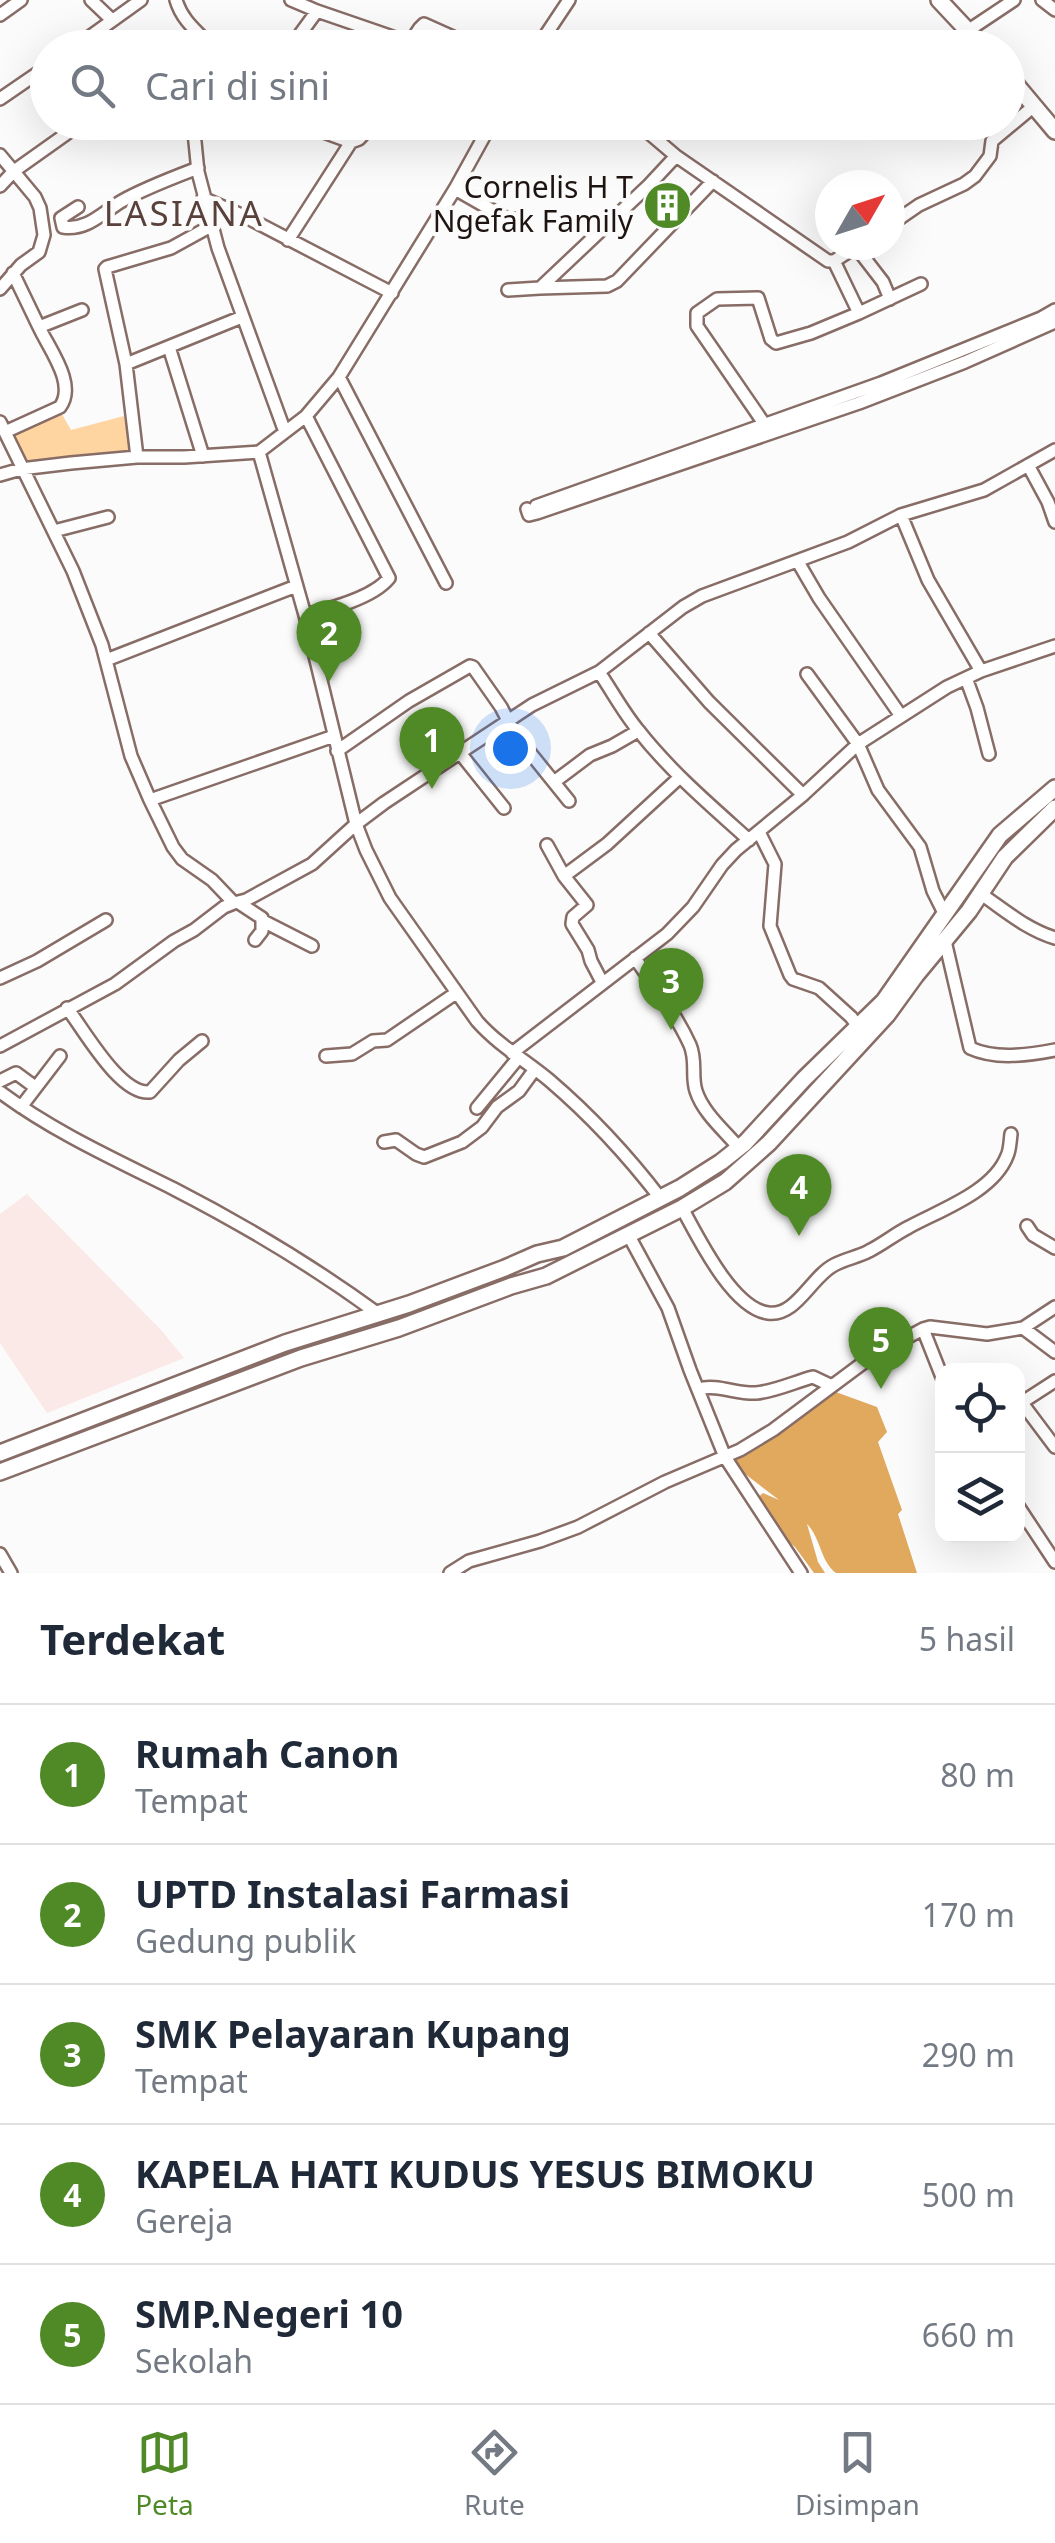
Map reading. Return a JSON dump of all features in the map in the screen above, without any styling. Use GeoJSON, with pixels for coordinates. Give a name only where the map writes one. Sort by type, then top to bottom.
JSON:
{"type":"FeatureCollection","features":[{"type":"Feature","properties":{"kind":"highway"},"geometry":{"type":"LineString","coordinates":[[940,0],[969,30]]}},
{"type":"Feature","properties":{"kind":"highway"},"geometry":{"type":"LineString","coordinates":[[1025,95],[1055,131]]}},
{"type":"Feature","properties":{"kind":"highway"},"geometry":{"type":"LineString","coordinates":[[0,1472],[312,1354],[546,1276],[629,1236],[725,1182],[750,1162],[804,1079],[890,995],[1000,834],[1055,788]]}},
{"type":"Feature","properties":{"kind":"highway"},"geometry":{"type":"LineString","coordinates":[[0,1452],[285,1343],[563,1248],[660,1199],[721,1162],[778,1120],[887,1014],[981,894],[1005,856],[1055,808]]}},
{"type":"Feature","properties":{"kind":"highway"},"geometry":{"type":"LineString","coordinates":[[1022,814],[1032,828]]}},
{"type":"Feature","properties":{"kind":"highway"},"geometry":{"type":"LineString","coordinates":[[942,916],[949,936]]}},
{"type":"Feature","properties":{"kind":"highway"},"geometry":{"type":"LineString","coordinates":[[418,1300],[423,1319]]}},
{"type":"Feature","properties":{"kind":"highway"},"geometry":{"type":"LineString","coordinates":[[129,1404],[135,1421]]}},
{"type":"Feature","properties":{"kind":"street"},"geometry":{"type":"LineString","coordinates":[[0,15],[21,0]]}},
{"type":"Feature","properties":{"kind":"street"},"geometry":{"type":"LineString","coordinates":[[91,0],[112,20]]}},
{"type":"Feature","properties":{"kind":"street"},"geometry":{"type":"LineString","coordinates":[[98,30],[141,0]]}},
{"type":"Feature","properties":{"kind":"street"},"geometry":{"type":"LineString","coordinates":[[176,0],[194,30]]}},
{"type":"Feature","properties":{"kind":"street"},"geometry":{"type":"LineString","coordinates":[[291,0],[371,30]]}},
{"type":"Feature","properties":{"kind":"street"},"geometry":{"type":"LineString","coordinates":[[549,30],[569,0]]}},
{"type":"Feature","properties":{"kind":"street"},"geometry":{"type":"LineString","coordinates":[[969,30],[1014,0]]}},
{"type":"Feature","properties":{"kind":"street"},"geometry":{"type":"LineString","coordinates":[[1042,0],[1055,10]]}},
{"type":"Feature","properties":{"kind":"street"},"geometry":{"type":"LineString","coordinates":[[303,30],[317,11]]}},
{"type":"Feature","properties":{"kind":"street"},"geometry":{"type":"LineString","coordinates":[[0,99],[30,78]]}},
{"type":"Feature","properties":{"kind":"street"},"geometry":{"type":"LineString","coordinates":[[1025,114],[1034,106]]}},
{"type":"Feature","properties":{"kind":"street"},"geometry":{"type":"LineString","coordinates":[[0,186],[57,140]]}},
{"type":"Feature","properties":{"kind":"street"},"geometry":{"type":"LineString","coordinates":[[195,140],[211,226],[286,432]]}},
{"type":"Feature","properties":{"kind":"street"},"geometry":{"type":"LineString","coordinates":[[346,140],[351,142]]}},
{"type":"Feature","properties":{"kind":"street"},"geometry":{"type":"LineString","coordinates":[[288,240],[351,142],[356,140]]}},
{"type":"Feature","properties":{"kind":"street"},"geometry":{"type":"LineString","coordinates":[[0,475],[21,469],[137,457],[260,452],[306,416],[340,377],[482,140]]}},
{"type":"Feature","properties":{"kind":"street"},"geometry":{"type":"LineString","coordinates":[[657,140],[808,248],[834,261],[858,313]]}},
{"type":"Feature","properties":{"kind":"street"},"geometry":{"type":"LineString","coordinates":[[905,215],[975,176],[990,156],[993,140]]}},
{"type":"Feature","properties":{"kind":"street"},"geometry":{"type":"LineString","coordinates":[[0,154],[35,197],[44,239],[39,252],[20,264],[0,288]]}},
{"type":"Feature","properties":{"kind":"street"},"geometry":{"type":"LineString","coordinates":[[540,288],[676,156]]}},
{"type":"Feature","properties":{"kind":"street"},"geometry":{"type":"LineString","coordinates":[[78,207],[62,218],[63,227],[94,220],[121,202],[198,168]]}},
{"type":"Feature","properties":{"kind":"street"},"geometry":{"type":"LineString","coordinates":[[508,290],[607,286],[618,280],[713,181]]}},
{"type":"Feature","properties":{"kind":"street"},"geometry":{"type":"LineString","coordinates":[[455,189],[511,222],[518,220]]}},
{"type":"Feature","properties":{"kind":"street"},"geometry":{"type":"LineString","coordinates":[[203,198],[246,216],[392,292]]}},
{"type":"Feature","properties":{"kind":"street"},"geometry":{"type":"LineString","coordinates":[[137,457],[126,364],[105,270],[107,266],[171,248],[211,226]]}},
{"type":"Feature","properties":{"kind":"street"},"geometry":{"type":"LineString","coordinates":[[868,260],[890,299]]}},
{"type":"Feature","properties":{"kind":"street"},"geometry":{"type":"LineString","coordinates":[[13,273],[60,368],[66,393],[60,406],[3,427],[73,572],[106,660],[131,756],[150,800],[182,858],[263,921],[312,946]]}},
{"type":"Feature","properties":{"kind":"street"},"geometry":{"type":"LineString","coordinates":[[765,425],[696,326],[697,313],[717,299],[758,298],[776,343],[811,333],[921,284]]}},
{"type":"Feature","properties":{"kind":"street"},"geometry":{"type":"LineString","coordinates":[[39,327],[82,310]]}},
{"type":"Feature","properties":{"kind":"street"},"geometry":{"type":"LineString","coordinates":[[1055,310],[883,388],[555,507],[529,516],[527,513],[529,508],[765,425],[883,388],[981,355],[1055,322]]}},
{"type":"Feature","properties":{"kind":"street"},"geometry":{"type":"LineString","coordinates":[[126,364],[242,317]]}},
{"type":"Feature","properties":{"kind":"street"},"geometry":{"type":"LineString","coordinates":[[169,347],[203,456]]}},
{"type":"Feature","properties":{"kind":"street"},"geometry":{"type":"LineString","coordinates":[[340,377],[446,583]]}},
{"type":"Feature","properties":{"kind":"street"},"geometry":{"type":"LineString","coordinates":[[305,615],[355,600],[390,578],[306,416]]}},
{"type":"Feature","properties":{"kind":"street"},"geometry":{"type":"LineString","coordinates":[[0,1046],[115,984],[237,902],[312,864],[356,824],[532,706],[599,672],[702,596],[848,542],[901,515],[994,486],[1055,450]]}},
{"type":"Feature","properties":{"kind":"street"},"geometry":{"type":"LineString","coordinates":[[260,452],[356,824],[390,898],[488,1034],[557,1087],[624,1153],[660,1199]]}},
{"type":"Feature","properties":{"kind":"street"},"geometry":{"type":"LineString","coordinates":[[1028,465],[1055,521]]}},
{"type":"Feature","properties":{"kind":"street"},"geometry":{"type":"LineString","coordinates":[[901,515],[928,580],[981,671]]}},
{"type":"Feature","properties":{"kind":"street"},"geometry":{"type":"LineString","coordinates":[[54,530],[108,517]]}},
{"type":"Feature","properties":{"kind":"street"},"geometry":{"type":"LineString","coordinates":[[798,562],[901,716]]}},
{"type":"Feature","properties":{"kind":"street"},"geometry":{"type":"LineString","coordinates":[[106,660],[296,586]]}},
{"type":"Feature","properties":{"kind":"street"},"geometry":{"type":"LineString","coordinates":[[650,633],[709,702],[803,794]]}},
{"type":"Feature","properties":{"kind":"street"},"geometry":{"type":"LineString","coordinates":[[477,1108],[515,1055],[677,925],[722,865],[858,744],[947,686],[1055,646]]}},
{"type":"Feature","properties":{"kind":"street"},"geometry":{"type":"LineString","coordinates":[[338,751],[470,666],[569,800]]}},
{"type":"Feature","properties":{"kind":"street"},"geometry":{"type":"LineString","coordinates":[[599,672],[638,731],[680,777],[754,836],[775,864],[770,926],[790,975],[820,988],[858,1026]]}},
{"type":"Feature","properties":{"kind":"street"},"geometry":{"type":"LineString","coordinates":[[807,674],[858,744],[878,790],[920,848],[942,916]]}},
{"type":"Feature","properties":{"kind":"street"},"geometry":{"type":"LineString","coordinates":[[966,678],[989,754]]}},
{"type":"Feature","properties":{"kind":"street"},"geometry":{"type":"LineString","coordinates":[[554,782],[590,755],[638,731]]}},
{"type":"Feature","properties":{"kind":"street"},"geometry":{"type":"LineString","coordinates":[[150,800],[334,736]]}},
{"type":"Feature","properties":{"kind":"street"},"geometry":{"type":"LineString","coordinates":[[460,753],[504,808]]}},
{"type":"Feature","properties":{"kind":"street"},"geometry":{"type":"LineString","coordinates":[[564,876],[607,844],[680,777]]}},
{"type":"Feature","properties":{"kind":"street"},"geometry":{"type":"LineString","coordinates":[[547,846],[586,905],[572,924],[602,982]]}},
{"type":"Feature","properties":{"kind":"street"},"geometry":{"type":"LineString","coordinates":[[981,894],[1024,926],[1055,938]]}},
{"type":"Feature","properties":{"kind":"street"},"geometry":{"type":"LineString","coordinates":[[0,978],[106,920]]}},
{"type":"Feature","properties":{"kind":"street"},"geometry":{"type":"LineString","coordinates":[[255,940],[263,921]]}},
{"type":"Feature","properties":{"kind":"street"},"geometry":{"type":"LineString","coordinates":[[949,936],[970,1048],[990,1054],[1018,1055],[1055,1050]]}},
{"type":"Feature","properties":{"kind":"street"},"geometry":{"type":"LineString","coordinates":[[635,958],[690,1046],[698,1096],[739,1148]]}},
{"type":"Feature","properties":{"kind":"street"},"geometry":{"type":"LineString","coordinates":[[326,1056],[352,1054],[374,1041],[387,1040],[456,992]]}},
{"type":"Feature","properties":{"kind":"street"},"geometry":{"type":"LineString","coordinates":[[66,1008],[119,1076],[144,1094],[202,1041]]}},
{"type":"Feature","properties":{"kind":"street"},"geometry":{"type":"LineString","coordinates":[[21,1107],[60,1056]]}},
{"type":"Feature","properties":{"kind":"street"},"geometry":{"type":"LineString","coordinates":[[384,1142],[396,1140],[424,1158],[462,1142],[497,1107],[519,1092],[535,1069]]}},
{"type":"Feature","properties":{"kind":"street"},"geometry":{"type":"LineString","coordinates":[[0,1081],[16,1073],[35,1087]]}},
{"type":"Feature","properties":{"kind":"street"},"geometry":{"type":"LineString","coordinates":[[0,1092],[61,1133],[176,1190],[260,1238],[377,1313]]}},
{"type":"Feature","properties":{"kind":"street"},"geometry":{"type":"LineString","coordinates":[[682,1208],[719,1273],[732,1288],[762,1313],[781,1313],[834,1265],[866,1253],[968,1196],[997,1172],[1007,1156],[1011,1134]]}},
{"type":"Feature","properties":{"kind":"street"},"geometry":{"type":"LineString","coordinates":[[1028,1226],[1033,1235],[1055,1248]]}},
{"type":"Feature","properties":{"kind":"street"},"geometry":{"type":"LineString","coordinates":[[629,1236],[664,1299],[725,1457],[801,1573]]}},
{"type":"Feature","properties":{"kind":"street"},"geometry":{"type":"LineString","coordinates":[[450,1573],[469,1561],[578,1527],[665,1482],[725,1457],[773,1430],[889,1346],[923,1328],[987,1334],[1023,1328],[1055,1306]]}},
{"type":"Feature","properties":{"kind":"street"},"geometry":{"type":"LineString","coordinates":[[923,1328],[937,1363]]}},
{"type":"Feature","properties":{"kind":"street"},"geometry":{"type":"LineString","coordinates":[[1023,1328],[1055,1352]]}},
{"type":"Feature","properties":{"kind":"street"},"geometry":{"type":"LineString","coordinates":[[698,1389],[717,1387],[754,1393],[813,1377],[832,1386]]}},
{"type":"Feature","properties":{"kind":"street"},"geometry":{"type":"LineString","coordinates":[[1025,1401],[1055,1381]]}},
{"type":"Feature","properties":{"kind":"street"},"geometry":{"type":"LineString","coordinates":[[1025,1410],[1055,1448]]}},
{"type":"Feature","properties":{"kind":"street"},"geometry":{"type":"LineString","coordinates":[[1025,1518],[1053,1568]]}},
{"type":"Feature","properties":{"kind":"street"},"geometry":{"type":"LineString","coordinates":[[0,1554],[12,1573]]}},
{"type":"Feature","properties":{"kind":"shaded area"},"geometry":{"type":"Polygon","coordinates":[[[59,409],[71,430],[124,416],[131,451],[27,461],[13,431],[59,409]]]}},
{"type":"Feature","properties":{"kind":"shaded area"},"geometry":{"type":"Polygon","coordinates":[[[27,1194],[184,1358],[47,1413],[0,1343],[0,1214],[27,1194]]]}},
{"type":"Feature","properties":{"kind":"shaded area"},"geometry":{"type":"Polygon","coordinates":[[[833,1391],[877,1407],[887,1432],[878,1442],[902,1510],[898,1514],[917,1573],[836,1573],[807,1524],[825,1573],[814,1573],[755,1500],[763,1493],[779,1500],[728,1457],[833,1391]]]}},
{"type":"Feature","properties":{"kind":"place","name":"Cornelis H T Ngefak Family"},"geometry":{"type":"Point","coordinates":[668,205]}},
{"type":"Feature","properties":{"kind":"place","name":"UPTD Instalasi Farmasi"},"geometry":{"type":"Point","coordinates":[329,682]}},
{"type":"Feature","properties":{"kind":"place","name":"Rumah Canon"},"geometry":{"type":"Point","coordinates":[432,789]}},
{"type":"Feature","properties":{"kind":"place","name":"SMK Pelayaran Kupang"},"geometry":{"type":"Point","coordinates":[671,1030]}},
{"type":"Feature","properties":{"kind":"place","name":"KAPELA HATI KUDUS YESUS BIMOKU"},"geometry":{"type":"Point","coordinates":[799,1236]}},
{"type":"Feature","properties":{"kind":"place","name":"SMP.Negeri 10"},"geometry":{"type":"Point","coordinates":[881,1389]}},
{"type":"Feature","properties":{"kind":"district","name":"LASIANA"},"geometry":{"type":"Point","coordinates":[184,214]}}]}
